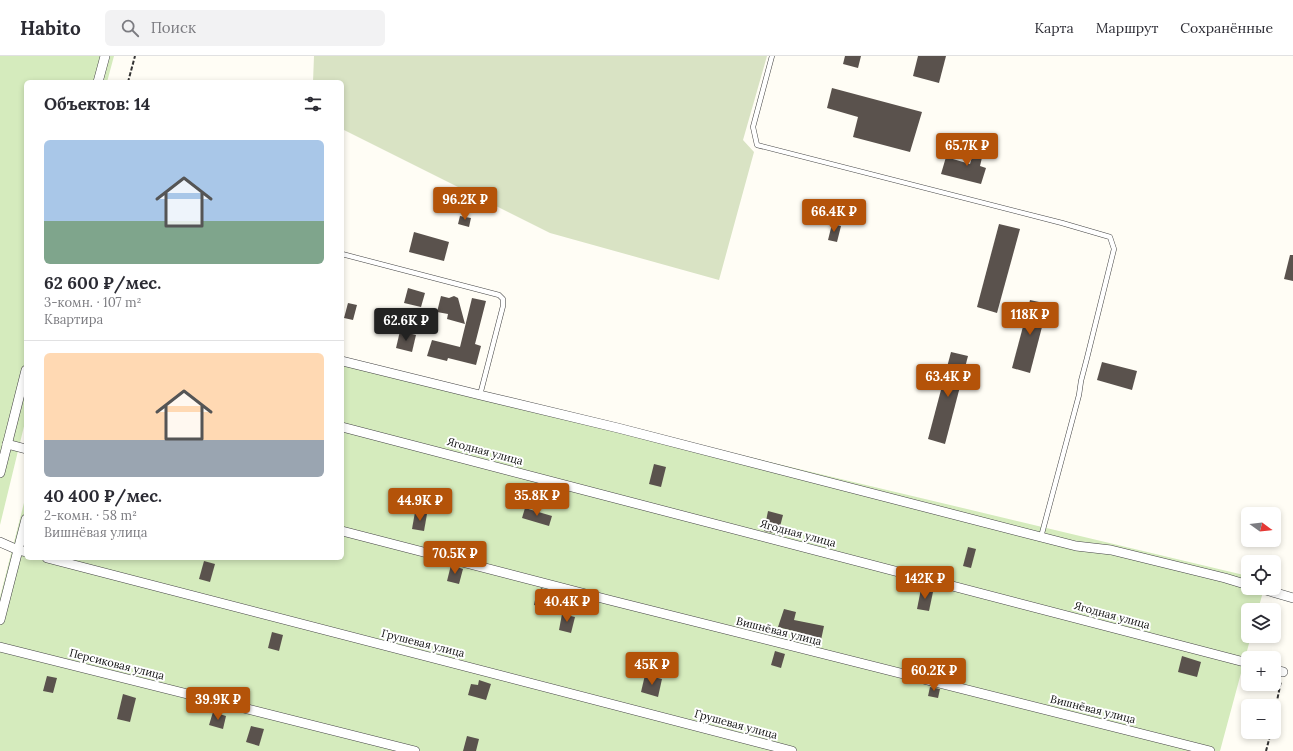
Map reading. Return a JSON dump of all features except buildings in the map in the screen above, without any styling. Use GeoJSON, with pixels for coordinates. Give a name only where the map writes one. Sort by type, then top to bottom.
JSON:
{"type":"FeatureCollection","features":[{"type":"Feature","properties":{"kind":"street"},"geometry":{"type":"LineString","coordinates":[[99,80],[105,56]]}},
{"type":"Feature","properties":{"kind":"street"},"geometry":{"type":"LineString","coordinates":[[344,361],[618,428],[1076,546],[1112,550],[1241,583]]}},
{"type":"Feature","properties":{"kind":"street"},"geometry":{"type":"LineString","coordinates":[[0,473],[24,378]]}},
{"type":"Feature","properties":{"kind":"street","name":"Ягодная улица"},"geometry":{"type":"LineString","coordinates":[[344,428],[1241,661]]}},
{"type":"Feature","properties":{"kind":"street"},"geometry":{"type":"LineString","coordinates":[[7,444],[24,448]]}},
{"type":"Feature","properties":{"kind":"street","name":"Вишнёвая улица"},"geometry":{"type":"LineString","coordinates":[[344,532],[609,600],[1210,751]]}},
{"type":"Feature","properties":{"kind":"street"},"geometry":{"type":"LineString","coordinates":[[0,620],[22,551],[24,535]]}},
{"type":"Feature","properties":{"kind":"street"},"geometry":{"type":"LineString","coordinates":[[0,542],[22,551]]}},
{"type":"Feature","properties":{"kind":"street","name":"Грушевая улица"},"geometry":{"type":"LineString","coordinates":[[55,560],[792,751]]}},
{"type":"Feature","properties":{"kind":"street"},"geometry":{"type":"LineString","coordinates":[[1281,594],[1293,598]]}},
{"type":"Feature","properties":{"kind":"street","name":"Персиковая улица"},"geometry":{"type":"LineString","coordinates":[[0,647],[415,751]]}},
{"type":"Feature","properties":{"kind":"lane"},"geometry":{"type":"LineString","coordinates":[[772,56],[753,127],[757,145],[1062,223],[1110,237],[1113,242],[1114,248],[1086,358],[1079,395],[1041,537]]}},
{"type":"Feature","properties":{"kind":"lane"},"geometry":{"type":"LineString","coordinates":[[344,255],[499,295],[503,299],[503,306],[480,395]]}},
{"type":"Feature","properties":{"kind":"path"},"geometry":{"type":"LineString","coordinates":[[129,80],[135,56]]}},
{"type":"Feature","properties":{"kind":"path"},"geometry":{"type":"LineString","coordinates":[[1277,699],[1283,672]]}},
{"type":"Feature","properties":{"kind":"path"},"geometry":{"type":"LineString","coordinates":[[1266,751],[1269,739]]}},
{"type":"Feature","properties":{"kind":"green space"},"geometry":{"type":"Polygon","coordinates":[[[0,56],[114,56],[108,80],[24,80],[24,426],[0,525],[0,56]]]}},
{"type":"Feature","properties":{"kind":"green space"},"geometry":{"type":"Polygon","coordinates":[[[314,56],[767,56],[743,140],[754,152],[719,280],[550,233],[344,130],[344,80],[313,80],[314,56]]]}},
{"type":"Feature","properties":{"kind":"green space"},"geometry":{"type":"Polygon","coordinates":[[[344,360],[1241,574],[1241,595],[1262,595],[1260,603],[1241,603],[1241,643],[1249,643],[1247,651],[1241,651],[1241,673],[1220,751],[0,751],[0,597],[24,503],[24,560],[344,560],[344,360]]]}}]}
